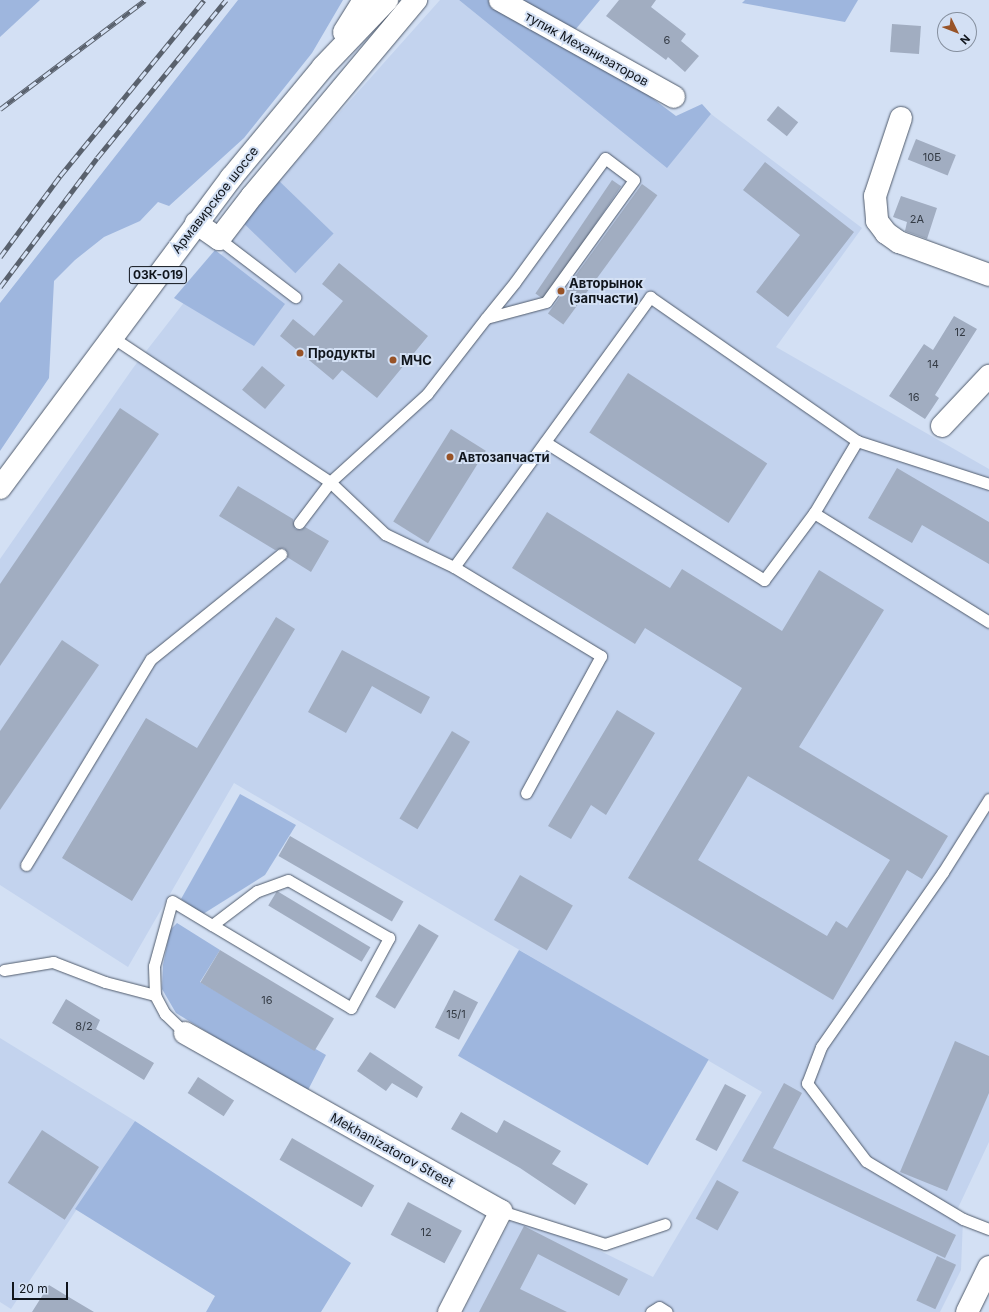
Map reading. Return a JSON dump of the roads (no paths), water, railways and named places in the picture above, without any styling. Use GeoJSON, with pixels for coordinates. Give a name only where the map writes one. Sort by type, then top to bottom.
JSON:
{"type":"FeatureCollection","features":[{"type":"Feature","properties":{"kind":"street"},"geometry":{"type":"LineString","coordinates":[[323,67],[364,0]]}},
{"type":"Feature","properties":{"kind":"street","name":"Армавирское шоссе"},"geometry":{"type":"LineString","coordinates":[[0,488],[196,223],[323,67],[387,0]]}},
{"type":"Feature","properties":{"kind":"street"},"geometry":{"type":"LineString","coordinates":[[196,223],[219,239],[252,196],[416,0]]}},
{"type":"Feature","properties":{"kind":"street","name":"тупик Механизаторов"},"geometry":{"type":"LineString","coordinates":[[500,0],[674,97]]}},
{"type":"Feature","properties":{"kind":"street"},"geometry":{"type":"LineString","coordinates":[[901,118],[875,196],[877,221],[886,233],[900,242],[989,275]]}},
{"type":"Feature","properties":{"kind":"street"},"geometry":{"type":"LineString","coordinates":[[942,426],[989,376]]}},
{"type":"Feature","properties":{"kind":"street","name":"Mekhanizatorov Street"},"geometry":{"type":"LineString","coordinates":[[185,1033],[501,1211]]}},
{"type":"Feature","properties":{"kind":"street"},"geometry":{"type":"LineString","coordinates":[[449,1312],[501,1211]]}},
{"type":"Feature","properties":{"kind":"street"},"geometry":{"type":"LineString","coordinates":[[967,1312],[989,1266]]}},
{"type":"Feature","properties":{"kind":"lane"},"geometry":{"type":"LineString","coordinates":[[299,523],[330,482],[427,394],[486,318],[605,158],[634,180],[546,302],[486,318]]}},
{"type":"Feature","properties":{"kind":"lane"},"geometry":{"type":"LineString","coordinates":[[219,239],[296,297]]}},
{"type":"Feature","properties":{"kind":"lane"},"geometry":{"type":"LineString","coordinates":[[454,567],[650,297],[857,441],[989,484]]}},
{"type":"Feature","properties":{"kind":"lane"},"geometry":{"type":"LineString","coordinates":[[112,337],[330,482],[384,534],[454,567],[601,656],[526,793]]}},
{"type":"Feature","properties":{"kind":"lane"},"geometry":{"type":"LineString","coordinates":[[545,442],[764,580],[814,513],[857,441]]}},
{"type":"Feature","properties":{"kind":"lane"},"geometry":{"type":"LineString","coordinates":[[814,513],[989,622]]}},
{"type":"Feature","properties":{"kind":"lane"},"geometry":{"type":"LineString","coordinates":[[26,865],[151,659],[281,554]]}},
{"type":"Feature","properties":{"kind":"lane"},"geometry":{"type":"LineString","coordinates":[[989,799],[943,872],[821,1047],[807,1083],[866,1161],[963,1219],[989,1229]]}},
{"type":"Feature","properties":{"kind":"lane"},"geometry":{"type":"LineString","coordinates":[[185,1033],[165,1014],[155,994],[154,966],[172,901],[212,925],[351,1008],[389,938],[288,880],[257,891],[212,925]]}},
{"type":"Feature","properties":{"kind":"lane"},"geometry":{"type":"LineString","coordinates":[[4,970],[53,962],[105,982],[155,994]]}},
{"type":"Feature","properties":{"kind":"lane"},"geometry":{"type":"LineString","coordinates":[[501,1211],[605,1244],[665,1224]]}},
{"type":"Feature","properties":{"kind":"lane"},"geometry":{"type":"LineString","coordinates":[[651,1312],[659,1307],[667,1312]]}},
{"type":"Feature","properties":{"kind":"railway"},"geometry":{"type":"LineString","coordinates":[[0,109],[145,0]]}},
{"type":"Feature","properties":{"kind":"railway"},"geometry":{"type":"LineString","coordinates":[[0,257],[60,176],[204,0]]}},
{"type":"Feature","properties":{"kind":"railway"},"geometry":{"type":"LineString","coordinates":[[0,287],[97,158],[226,0]]}},
{"type":"Feature","properties":{"kind":"place","name":"Авторынок (запчасти)"},"geometry":{"type":"Point","coordinates":[561,291]}},
{"type":"Feature","properties":{"kind":"place","name":"Продукты"},"geometry":{"type":"Point","coordinates":[300,353]}},
{"type":"Feature","properties":{"kind":"place","name":"МЧС"},"geometry":{"type":"Point","coordinates":[393,360]}},
{"type":"Feature","properties":{"kind":"place","name":"Автозапчасти"},"geometry":{"type":"Point","coordinates":[450,457]}}]}
